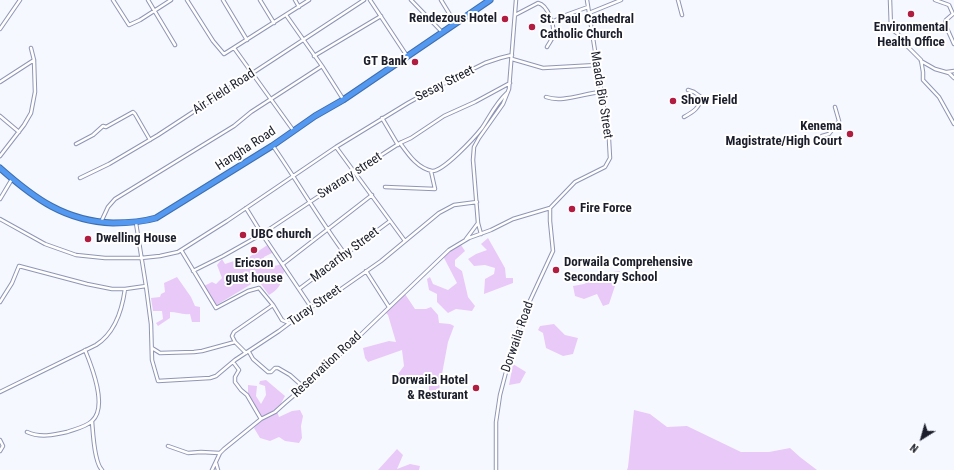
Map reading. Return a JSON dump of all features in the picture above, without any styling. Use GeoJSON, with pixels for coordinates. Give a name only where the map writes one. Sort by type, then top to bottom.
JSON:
{"type":"FeatureCollection","features":[{"type":"Feature","properties":{"kind":"highway","name":"Hangha Road"},"geometry":{"type":"LineString","coordinates":[[0,168],[28,192],[58,211],[81,219],[101,222],[136,223],[156,218],[272,146],[293,130],[343,100],[490,0]]}},
{"type":"Feature","properties":{"kind":"street"},"geometry":{"type":"LineString","coordinates":[[0,29],[20,0]]}},
{"type":"Feature","properties":{"kind":"street"},"geometry":{"type":"LineString","coordinates":[[113,0],[129,25],[171,0]]}},
{"type":"Feature","properties":{"kind":"street"},"geometry":{"type":"LineString","coordinates":[[148,0],[175,45]]}},
{"type":"Feature","properties":{"kind":"street"},"geometry":{"type":"LineString","coordinates":[[187,0],[213,41],[222,53],[225,54],[309,0]]}},
{"type":"Feature","properties":{"kind":"street"},"geometry":{"type":"LineString","coordinates":[[222,0],[247,40]]}},
{"type":"Feature","properties":{"kind":"street"},"geometry":{"type":"LineString","coordinates":[[260,0],[274,23]]}},
{"type":"Feature","properties":{"kind":"street"},"geometry":{"type":"LineString","coordinates":[[295,0],[299,7]]}},
{"type":"Feature","properties":{"kind":"street","name":"Air Field Road"},"geometry":{"type":"LineString","coordinates":[[80,178],[109,164],[150,140],[364,0]]}},
{"type":"Feature","properties":{"kind":"street"},"geometry":{"type":"LineString","coordinates":[[370,0],[407,56]]}},
{"type":"Feature","properties":{"kind":"street"},"geometry":{"type":"LineString","coordinates":[[410,0],[442,32]]}},
{"type":"Feature","properties":{"kind":"street"},"geometry":{"type":"LineString","coordinates":[[441,0],[455,23]]}},
{"type":"Feature","properties":{"kind":"street"},"geometry":{"type":"LineString","coordinates":[[481,234],[478,223],[474,147],[503,104],[510,83],[516,0]]}},
{"type":"Feature","properties":{"kind":"street","name":"Maada Bio Street"},"geometry":{"type":"LineString","coordinates":[[550,208],[569,187],[585,176],[605,167],[610,158],[609,140],[587,0]]}},
{"type":"Feature","properties":{"kind":"street"},"geometry":{"type":"LineString","coordinates":[[589,13],[621,0]]}},
{"type":"Feature","properties":{"kind":"street"},"geometry":{"type":"LineString","coordinates":[[678,0],[682,15]]}},
{"type":"Feature","properties":{"kind":"street"},"geometry":{"type":"LineString","coordinates":[[890,0],[890,29],[898,34],[912,52],[921,60],[935,69],[949,73],[954,77]]}},
{"type":"Feature","properties":{"kind":"street"},"geometry":{"type":"LineString","coordinates":[[935,0],[949,5],[953,14],[946,20],[945,24],[954,44]]}},
{"type":"Feature","properties":{"kind":"street"},"geometry":{"type":"LineString","coordinates":[[514,16],[539,3],[542,4],[552,22],[553,33],[547,47]]}},
{"type":"Feature","properties":{"kind":"street"},"geometry":{"type":"LineString","coordinates":[[552,22],[588,7]]}},
{"type":"Feature","properties":{"kind":"street"},"geometry":{"type":"LineString","coordinates":[[286,15],[322,66],[343,100]]}},
{"type":"Feature","properties":{"kind":"street"},"geometry":{"type":"LineString","coordinates":[[314,56],[381,16]]}},
{"type":"Feature","properties":{"kind":"street"},"geometry":{"type":"LineString","coordinates":[[0,156],[29,118],[32,108],[35,92],[34,60],[31,48]]}},
{"type":"Feature","properties":{"kind":"street"},"geometry":{"type":"LineString","coordinates":[[234,48],[293,130]]}},
{"type":"Feature","properties":{"kind":"street"},"geometry":{"type":"LineString","coordinates":[[512,57],[543,68],[597,65]]}},
{"type":"Feature","properties":{"kind":"street","name":"Sesay Street"},"geometry":{"type":"LineString","coordinates":[[0,219],[45,244],[70,253],[105,258],[141,258],[168,254],[181,250],[382,118],[435,88],[490,61],[512,57]]}},
{"type":"Feature","properties":{"kind":"street"},"geometry":{"type":"LineString","coordinates":[[0,82],[34,60]]}},
{"type":"Feature","properties":{"kind":"street"},"geometry":{"type":"LineString","coordinates":[[921,60],[923,80],[939,97],[954,124]]}},
{"type":"Feature","properties":{"kind":"street"},"geometry":{"type":"LineString","coordinates":[[101,222],[108,207],[115,199],[234,126],[251,112],[322,66]]}},
{"type":"Feature","properties":{"kind":"street"},"geometry":{"type":"LineString","coordinates":[[945,72],[954,71]]}},
{"type":"Feature","properties":{"kind":"street","name":"Swarary street"},"geometry":{"type":"LineString","coordinates":[[193,271],[262,234],[355,172],[444,116],[475,102],[510,83]]}},
{"type":"Feature","properties":{"kind":"street"},"geometry":{"type":"LineString","coordinates":[[684,117],[698,108],[701,97],[688,90]]}},
{"type":"Feature","properties":{"kind":"street"},"geometry":{"type":"LineString","coordinates":[[546,97],[566,98],[602,92]]}},
{"type":"Feature","properties":{"kind":"street"},"geometry":{"type":"LineString","coordinates":[[382,118],[399,144],[420,166],[436,171],[445,166],[474,136],[501,98],[507,93]]}},
{"type":"Feature","properties":{"kind":"street"},"geometry":{"type":"LineString","coordinates":[[822,136],[830,134],[839,121],[835,107]]}},
{"type":"Feature","properties":{"kind":"street"},"geometry":{"type":"LineString","coordinates":[[76,144],[93,135],[103,126],[106,127],[133,112],[150,140]]}},
{"type":"Feature","properties":{"kind":"street"},"geometry":{"type":"LineString","coordinates":[[0,116],[19,132]]}},
{"type":"Feature","properties":{"kind":"street"},"geometry":{"type":"LineString","coordinates":[[474,136],[479,138]]}},
{"type":"Feature","properties":{"kind":"street"},"geometry":{"type":"LineString","coordinates":[[272,146],[294,176],[327,230],[345,254]]}},
{"type":"Feature","properties":{"kind":"street"},"geometry":{"type":"LineString","coordinates":[[336,147],[405,240]]}},
{"type":"Feature","properties":{"kind":"street"},"geometry":{"type":"LineString","coordinates":[[385,187],[434,189],[432,171]]}},
{"type":"Feature","properties":{"kind":"street"},"geometry":{"type":"LineString","coordinates":[[0,199],[12,179]]}},
{"type":"Feature","properties":{"kind":"street"},"geometry":{"type":"LineString","coordinates":[[283,264],[372,195]]}},
{"type":"Feature","properties":{"kind":"street","name":"Turay Street"},"geometry":{"type":"LineString","coordinates":[[152,348],[152,364],[159,381],[210,378],[216,376],[233,362],[311,307],[321,303],[389,255],[439,213],[454,205],[477,202]]}},
{"type":"Feature","properties":{"kind":"street"},"geometry":{"type":"LineString","coordinates":[[246,208],[311,307]]}},
{"type":"Feature","properties":{"kind":"street"},"geometry":{"type":"LineString","coordinates":[[465,240],[516,218],[550,208]]}},
{"type":"Feature","properties":{"kind":"street","name":"Dorwaila Road"},"geometry":{"type":"LineString","coordinates":[[496,470],[496,422],[500,395],[513,345],[528,304],[553,251],[550,208]]}},
{"type":"Feature","properties":{"kind":"street","name":"Macarthy Street"},"geometry":{"type":"LineString","coordinates":[[299,289],[390,221]]}},
{"type":"Feature","properties":{"kind":"street"},"geometry":{"type":"LineString","coordinates":[[136,223],[152,324],[152,348],[160,353],[194,352],[235,342]]}},
{"type":"Feature","properties":{"kind":"street"},"geometry":{"type":"LineString","coordinates":[[465,240],[478,223]]}},
{"type":"Feature","properties":{"kind":"street","name":"Reservation Road"},"geometry":{"type":"LineString","coordinates":[[220,453],[261,418],[275,412],[305,386],[428,270],[450,250],[465,240]]}},
{"type":"Feature","properties":{"kind":"street"},"geometry":{"type":"LineString","coordinates":[[181,250],[216,309],[256,288],[261,290],[273,305],[282,320],[290,323]]}},
{"type":"Feature","properties":{"kind":"street"},"geometry":{"type":"LineString","coordinates":[[0,302],[12,283],[19,266],[36,272],[112,289],[146,286]]}},
{"type":"Feature","properties":{"kind":"street"},"geometry":{"type":"LineString","coordinates":[[366,271],[389,307]]}},
{"type":"Feature","properties":{"kind":"street"},"geometry":{"type":"LineString","coordinates":[[0,392],[103,340],[115,324],[120,313],[125,289]]}},
{"type":"Feature","properties":{"kind":"street"},"geometry":{"type":"LineString","coordinates":[[273,305],[234,332],[232,336],[235,342],[248,352],[253,359],[268,372],[278,368],[305,386]]}},
{"type":"Feature","properties":{"kind":"street"},"geometry":{"type":"LineString","coordinates":[[28,432],[49,436],[78,428],[92,421],[98,413],[99,400],[95,378],[85,350]]}},
{"type":"Feature","properties":{"kind":"street"},"geometry":{"type":"LineString","coordinates":[[233,362],[239,370],[235,376],[235,382],[247,395],[261,418]]}},
{"type":"Feature","properties":{"kind":"street"},"geometry":{"type":"LineString","coordinates":[[92,421],[97,457],[102,470]]}},
{"type":"Feature","properties":{"kind":"street"},"geometry":{"type":"LineString","coordinates":[[0,440],[3,446],[0,451]]}},
{"type":"Feature","properties":{"kind":"street"},"geometry":{"type":"LineString","coordinates":[[168,446],[188,453],[220,453],[212,470]]}},
{"type":"Feature","properties":{"kind":"street"},"geometry":{"type":"LineString","coordinates":[[216,463],[218,470]]}},
{"type":"Feature","properties":{"kind":"shaded area"},"geometry":{"type":"Polygon","coordinates":[[[488,238],[505,268],[506,278],[513,278],[513,283],[484,294],[485,279],[494,274],[495,268],[485,265],[474,266],[468,259],[487,250],[481,244],[488,238]]]}},
{"type":"Feature","properties":{"kind":"shaded area"},"geometry":{"type":"Polygon","coordinates":[[[269,244],[274,252],[264,257],[262,262],[269,266],[282,264],[285,271],[277,289],[269,295],[258,280],[215,306],[204,286],[212,282],[216,284],[222,278],[217,265],[222,259],[225,264],[237,260],[240,263],[269,244]]]}},
{"type":"Feature","properties":{"kind":"shaded area"},"geometry":{"type":"Polygon","coordinates":[[[461,245],[465,251],[455,260],[455,266],[462,271],[468,297],[475,306],[472,311],[456,309],[448,313],[437,302],[437,294],[429,290],[427,279],[430,277],[433,284],[448,290],[457,283],[442,254],[461,245]]]}},
{"type":"Feature","properties":{"kind":"shaded area"},"geometry":{"type":"Polygon","coordinates":[[[620,271],[609,304],[603,306],[597,294],[584,299],[575,296],[573,286],[584,284],[607,273],[620,271]]]}},
{"type":"Feature","properties":{"kind":"shaded area"},"geometry":{"type":"Polygon","coordinates":[[[177,277],[191,297],[195,306],[200,307],[200,322],[192,322],[190,314],[170,312],[170,318],[158,326],[156,323],[163,319],[162,311],[153,311],[151,298],[160,297],[161,294],[165,292],[164,283],[177,277]]]}},
{"type":"Feature","properties":{"kind":"shaded area"},"geometry":{"type":"Polygon","coordinates":[[[405,294],[415,309],[426,309],[431,307],[438,315],[439,323],[454,326],[448,342],[439,390],[429,391],[429,382],[422,379],[402,381],[398,374],[404,366],[402,350],[368,362],[365,358],[363,348],[389,341],[396,342],[388,315],[383,310],[405,294]]]}},
{"type":"Feature","properties":{"kind":"shaded area"},"geometry":{"type":"Polygon","coordinates":[[[554,324],[565,335],[578,338],[573,354],[563,356],[546,348],[543,333],[538,330],[540,326],[554,324]]]}},
{"type":"Feature","properties":{"kind":"shaded area"},"geometry":{"type":"Polygon","coordinates":[[[513,364],[526,372],[520,383],[509,385],[513,364]]]}},
{"type":"Feature","properties":{"kind":"shaded area"},"geometry":{"type":"Polygon","coordinates":[[[266,380],[285,396],[277,411],[279,417],[292,411],[300,410],[303,416],[301,426],[302,438],[299,443],[285,441],[279,437],[270,441],[260,438],[254,428],[261,420],[248,393],[248,385],[257,386],[256,396],[261,404],[266,395],[265,386],[259,384],[260,381],[266,380]]]}},
{"type":"Feature","properties":{"kind":"shaded area"},"geometry":{"type":"Polygon","coordinates":[[[634,410],[650,414],[667,427],[687,426],[741,452],[769,452],[790,448],[817,470],[627,470],[634,410]]]}},
{"type":"Feature","properties":{"kind":"shaded area"},"geometry":{"type":"Polygon","coordinates":[[[397,449],[403,455],[397,469],[410,464],[420,466],[419,470],[378,470],[397,449]]]}},
{"type":"Feature","properties":{"kind":"place","name":"Environmental Health Office"},"geometry":{"type":"Point","coordinates":[911,14]}},
{"type":"Feature","properties":{"kind":"place","name":"Rendezous Hotel"},"geometry":{"type":"Point","coordinates":[505,19]}},
{"type":"Feature","properties":{"kind":"place","name":"St. Paul Cathedral Catholic Church"},"geometry":{"type":"Point","coordinates":[532,27]}},
{"type":"Feature","properties":{"kind":"place","name":"GT Bank"},"geometry":{"type":"Point","coordinates":[415,62]}},
{"type":"Feature","properties":{"kind":"place","name":"Show Field"},"geometry":{"type":"Point","coordinates":[673,101]}},
{"type":"Feature","properties":{"kind":"place","name":"Kenema Magistrate/High Court"},"geometry":{"type":"Point","coordinates":[850,134]}},
{"type":"Feature","properties":{"kind":"place","name":"Fire Force"},"geometry":{"type":"Point","coordinates":[572,209]}},
{"type":"Feature","properties":{"kind":"place","name":"UBC church"},"geometry":{"type":"Point","coordinates":[243,235]}},
{"type":"Feature","properties":{"kind":"place","name":"Dwelling House"},"geometry":{"type":"Point","coordinates":[88,239]}},
{"type":"Feature","properties":{"kind":"place","name":"Ericson gust house"},"geometry":{"type":"Point","coordinates":[254,250]}},
{"type":"Feature","properties":{"kind":"place","name":"Dorwaila Comprehensive Secondary School"},"geometry":{"type":"Point","coordinates":[556,270]}},
{"type":"Feature","properties":{"kind":"place","name":"Dorwaila Hotel & Resturant"},"geometry":{"type":"Point","coordinates":[476,388]}}]}
